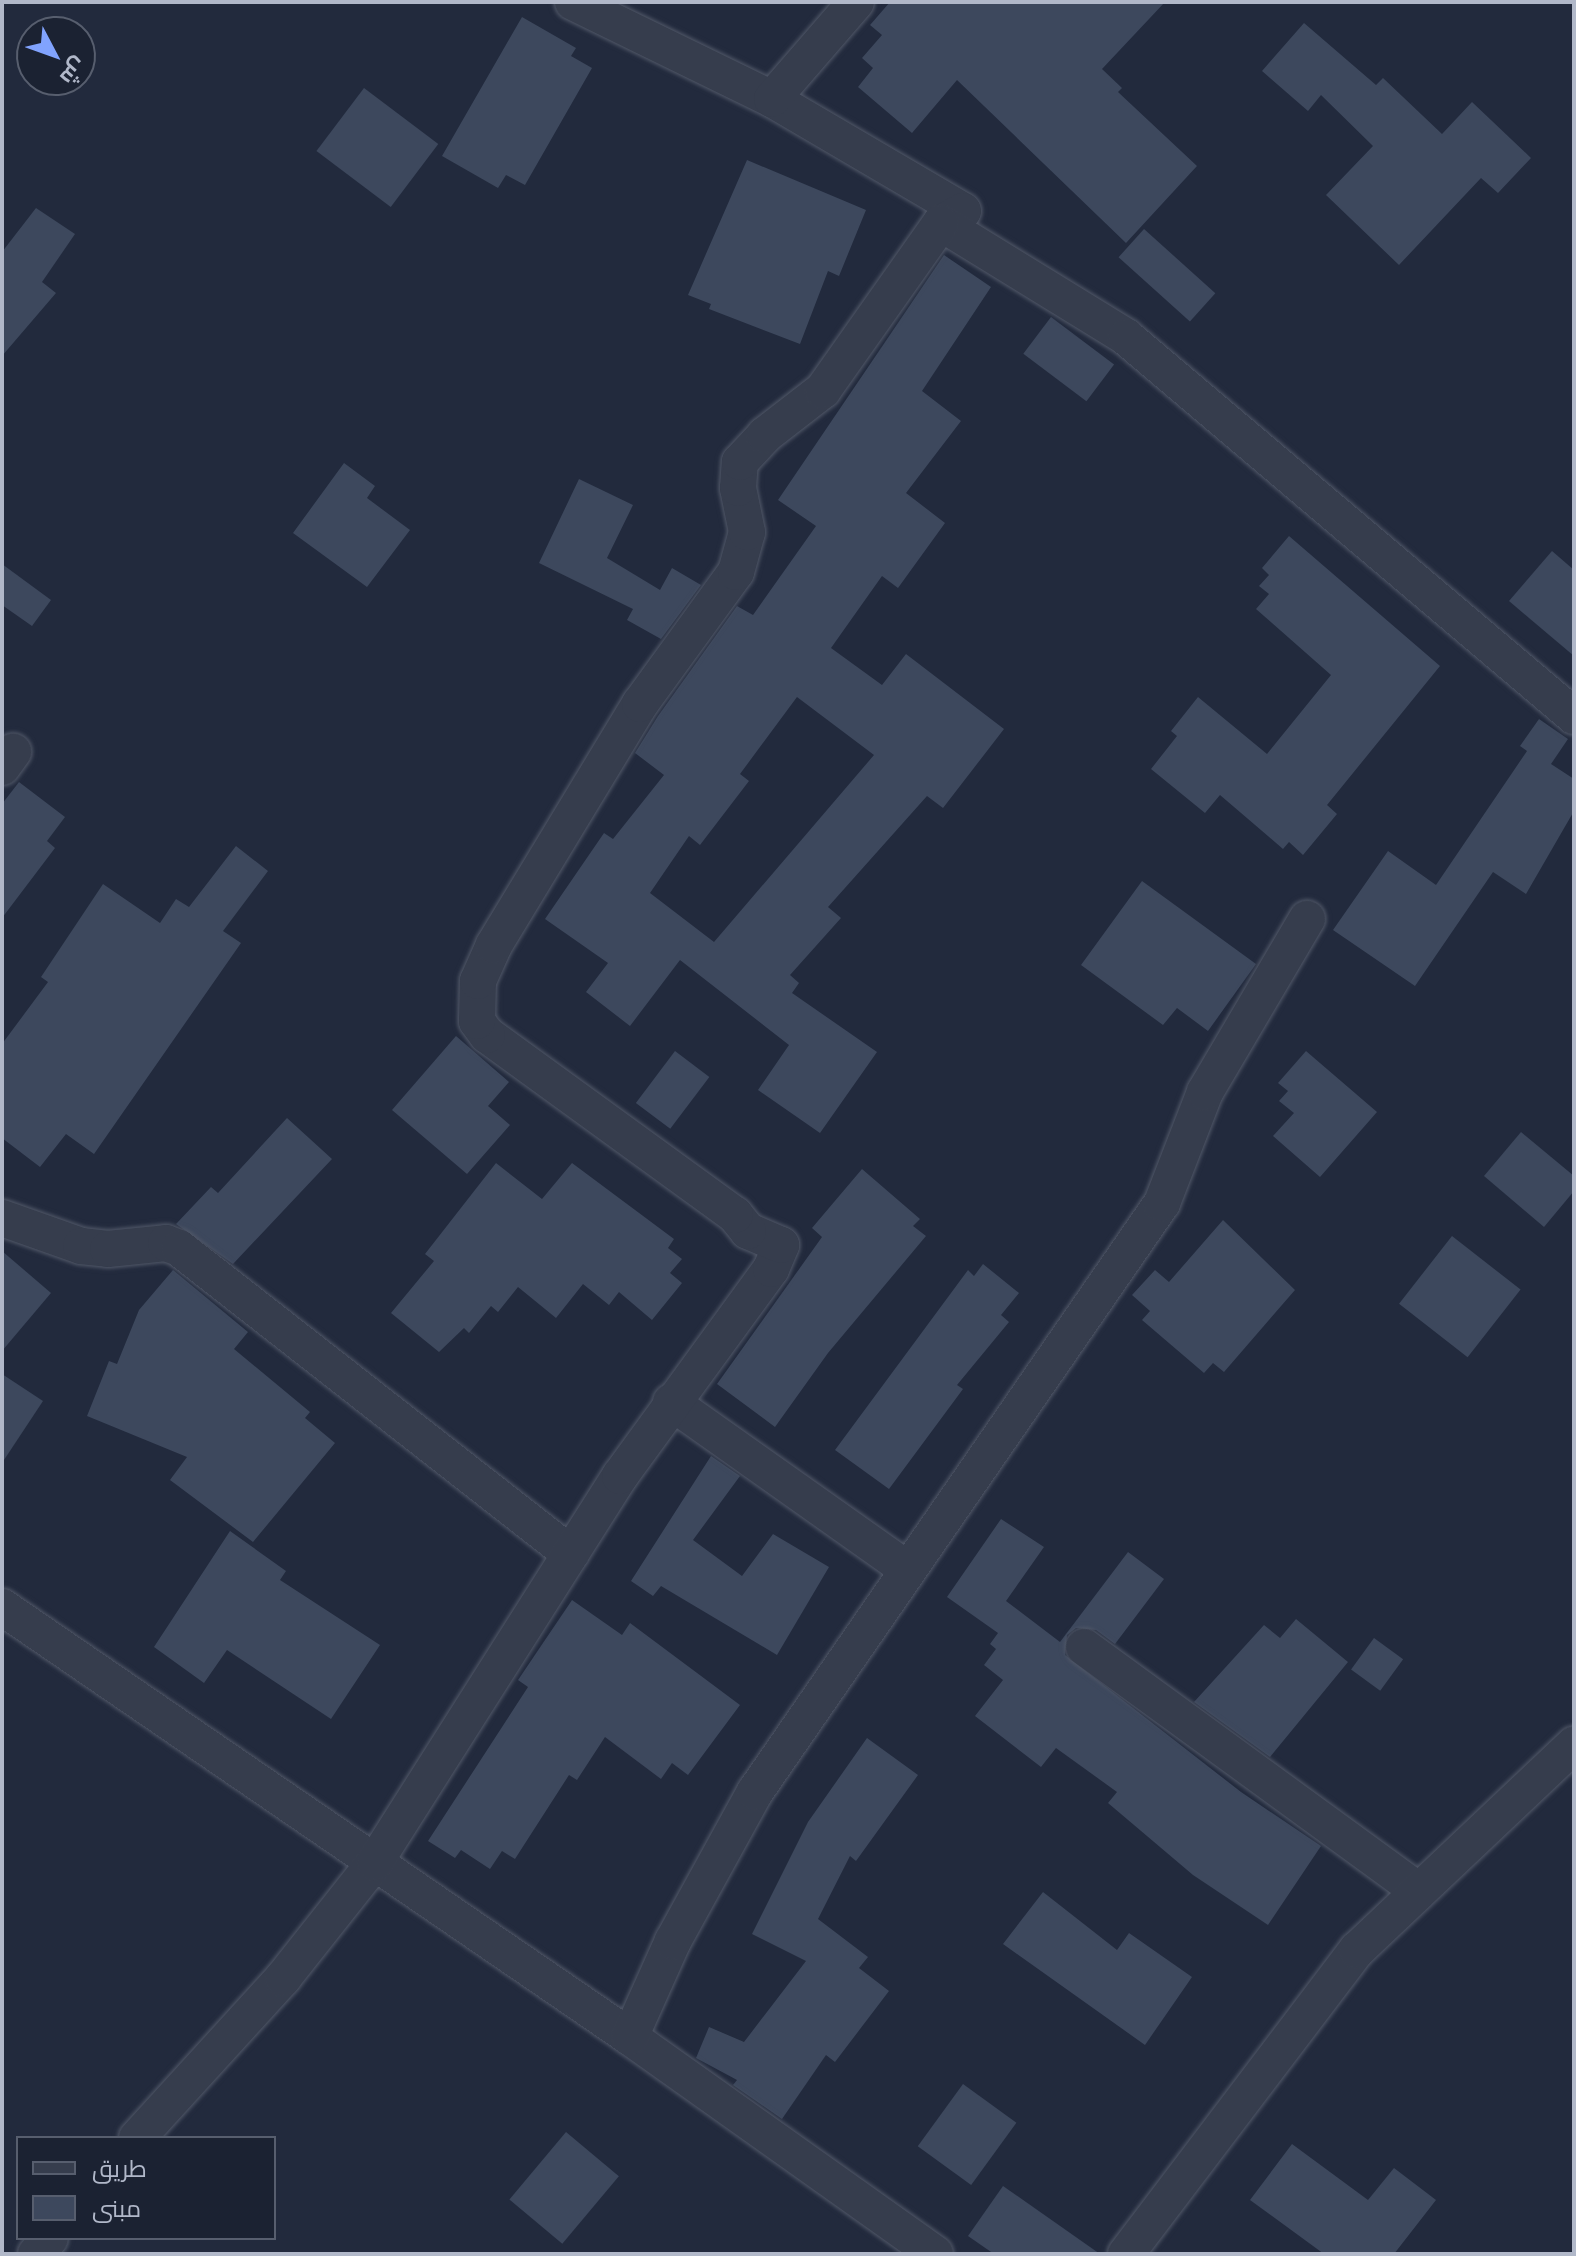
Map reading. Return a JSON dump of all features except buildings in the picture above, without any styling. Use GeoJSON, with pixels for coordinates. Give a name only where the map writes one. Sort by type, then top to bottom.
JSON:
{"type":"FeatureCollection","features":[{"type":"Feature","properties":{"kind":"street"},"geometry":{"type":"LineString","coordinates":[[139,2136],[283,1978],[375,1862],[671,1402],[771,1269],[781,1245],[748,1231],[723,1206],[487,1035],[477,1021],[478,981],[494,945],[640,704],[736,572],[747,532],[738,488],[740,462],[765,435],[823,390],[941,223],[963,211],[772,99],[573,2]]}},
{"type":"Feature","properties":{"kind":"street"},"geometry":{"type":"LineString","coordinates":[[772,99],[856,2]]}},
{"type":"Feature","properties":{"kind":"street"},"geometry":{"type":"LineString","coordinates":[[941,223],[1126,337],[1574,716]]}},
{"type":"Feature","properties":{"kind":"street"},"geometry":{"type":"LineString","coordinates":[[630,2037],[673,1941],[755,1792],[1162,1203],[1205,1092],[1307,919]]}},
{"type":"Feature","properties":{"kind":"street"},"geometry":{"type":"LineString","coordinates":[[2,1218],[81,1246],[166,1243],[179,1248],[571,1554]]}},
{"type":"Feature","properties":{"kind":"street"},"geometry":{"type":"LineString","coordinates":[[671,1402],[907,1569]]}},
{"type":"Feature","properties":{"kind":"street"},"geometry":{"type":"LineString","coordinates":[[2,1607],[630,2037],[935,2254]]}},
{"type":"Feature","properties":{"kind":"street"},"geometry":{"type":"LineString","coordinates":[[1084,1647],[1418,1891]]}},
{"type":"Feature","properties":{"kind":"street"},"geometry":{"type":"LineString","coordinates":[[1126,2254],[1357,1950],[1574,1745]]}}]}
